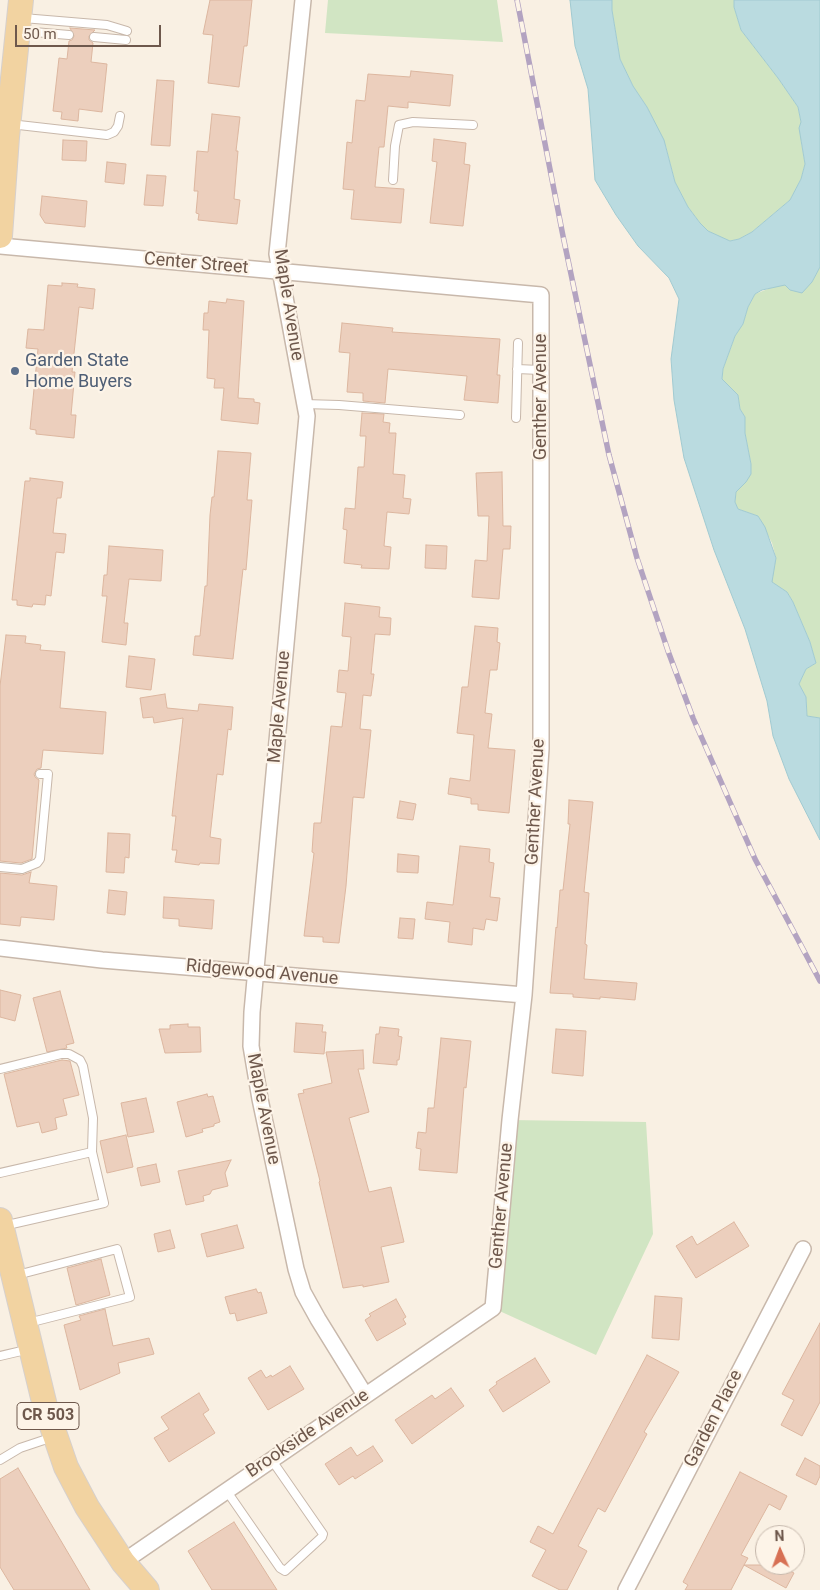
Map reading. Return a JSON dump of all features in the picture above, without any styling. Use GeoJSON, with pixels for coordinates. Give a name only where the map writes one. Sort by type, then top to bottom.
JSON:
{"type":"FeatureCollection","features":[{"type":"Feature","properties":{"kind":"main road"},"geometry":{"type":"LineString","coordinates":[[0,236],[8,124],[19,16]]}},
{"type":"Feature","properties":{"kind":"main road","name":"CR 503"},"geometry":{"type":"LineString","coordinates":[[1,1224],[9,1269],[30,1349],[54,1436],[66,1467],[87,1507],[123,1562],[147,1590]]}},
{"type":"Feature","properties":{"kind":"street","name":"Maple Avenue"},"geometry":{"type":"LineString","coordinates":[[304,0],[277,254],[306,416],[251,1046],[296,1270],[303,1292],[365,1395]]}},
{"type":"Feature","properties":{"kind":"street","name":"Center Street"},"geometry":{"type":"LineString","coordinates":[[0,246],[541,295]]}},
{"type":"Feature","properties":{"kind":"street","name":"Genther Avenue"},"geometry":{"type":"LineString","coordinates":[[493,1308],[510,1120],[524,995],[541,749],[541,295]]}},
{"type":"Feature","properties":{"kind":"street","name":"Ridgewood Avenue"},"geometry":{"type":"LineString","coordinates":[[0,948],[102,960],[524,995]]}},
{"type":"Feature","properties":{"kind":"street","name":"Garden Place"},"geometry":{"type":"LineString","coordinates":[[626,1590],[803,1249]]}},
{"type":"Feature","properties":{"kind":"street","name":"Brookside Avenue"},"geometry":{"type":"LineString","coordinates":[[123,1562],[493,1308]]}},
{"type":"Feature","properties":{"kind":"lane"},"geometry":{"type":"LineString","coordinates":[[19,16],[107,25],[127,31]]}},
{"type":"Feature","properties":{"kind":"lane"},"geometry":{"type":"LineString","coordinates":[[19,16],[69,35]]}},
{"type":"Feature","properties":{"kind":"lane"},"geometry":{"type":"LineString","coordinates":[[94,37],[126,40]]}},
{"type":"Feature","properties":{"kind":"lane"},"geometry":{"type":"LineString","coordinates":[[8,124],[107,134],[114,132],[118,126],[120,116]]}},
{"type":"Feature","properties":{"kind":"lane"},"geometry":{"type":"LineString","coordinates":[[393,180],[395,146],[399,125],[413,122],[473,125]]}},
{"type":"Feature","properties":{"kind":"lane"},"geometry":{"type":"LineString","coordinates":[[516,418],[518,343]]}},
{"type":"Feature","properties":{"kind":"lane"},"geometry":{"type":"LineString","coordinates":[[517,369],[540,370]]}},
{"type":"Feature","properties":{"kind":"lane"},"geometry":{"type":"LineString","coordinates":[[304,404],[460,415]]}},
{"type":"Feature","properties":{"kind":"lane"},"geometry":{"type":"LineString","coordinates":[[0,867],[22,869],[37,863],[40,859],[48,774],[40,774]]}},
{"type":"Feature","properties":{"kind":"lane"},"geometry":{"type":"LineString","coordinates":[[0,1069],[61,1054],[69,1054],[80,1060],[83,1066],[93,1118],[92,1152],[104,1203],[1,1224]]}},
{"type":"Feature","properties":{"kind":"lane"},"geometry":{"type":"LineString","coordinates":[[0,1173],[92,1152]]}},
{"type":"Feature","properties":{"kind":"lane"},"geometry":{"type":"LineString","coordinates":[[9,1269],[117,1249],[130,1297],[24,1324]]}},
{"type":"Feature","properties":{"kind":"lane"},"geometry":{"type":"LineString","coordinates":[[0,1356],[30,1349]]}},
{"type":"Feature","properties":{"kind":"lane"},"geometry":{"type":"LineString","coordinates":[[0,1460],[20,1448],[54,1436]]}},
{"type":"Feature","properties":{"kind":"lane"},"geometry":{"type":"LineString","coordinates":[[226,1490],[280,1568],[285,1570],[322,1537],[322,1534],[271,1459]]}},
{"type":"Feature","properties":{"kind":"green space"},"geometry":{"type":"Polygon","coordinates":[[[328,0],[497,0],[503,42],[325,33],[328,0]]]}},
{"type":"Feature","properties":{"kind":"green space"},"geometry":{"type":"Polygon","coordinates":[[[612,0],[734,0],[734,7],[741,30],[798,107],[805,164],[801,179],[790,200],[752,232],[739,239],[730,241],[721,238],[708,231],[688,207],[675,182],[666,147],[647,107],[633,86],[620,59],[612,0]]]}},
{"type":"Feature","properties":{"kind":"green space"},"geometry":{"type":"Polygon","coordinates":[[[820,267],[820,718],[807,716],[806,697],[799,684],[806,669],[816,663],[810,642],[793,602],[787,592],[771,582],[776,558],[772,543],[758,516],[738,509],[735,502],[736,492],[746,482],[751,464],[745,433],[745,417],[740,409],[738,395],[722,379],[723,369],[735,336],[743,324],[748,307],[755,294],[778,285],[785,285],[790,290],[812,282],[820,267]]]}},
{"type":"Feature","properties":{"kind":"green space"},"geometry":{"type":"Polygon","coordinates":[[[510,1120],[646,1122],[653,1234],[596,1355],[493,1308],[510,1120]]]}},
{"type":"Feature","properties":{"kind":"water"},"geometry":{"type":"Polygon","coordinates":[[[570,0],[612,0],[620,59],[664,140],[675,182],[688,207],[700,223],[708,231],[730,241],[739,239],[752,232],[790,200],[801,179],[805,164],[799,128],[801,122],[798,107],[741,30],[734,7],[734,0],[820,0],[820,267],[812,282],[802,293],[790,290],[785,285],[762,290],[755,294],[748,307],[743,324],[735,336],[723,369],[722,379],[738,395],[740,409],[745,417],[745,433],[751,464],[751,474],[736,492],[735,502],[738,509],[758,516],[765,527],[776,558],[772,582],[787,592],[793,602],[810,642],[816,663],[806,669],[799,684],[806,697],[807,716],[820,718],[820,840],[789,779],[773,736],[767,701],[745,629],[714,550],[684,458],[674,400],[671,359],[679,299],[669,278],[638,246],[616,215],[595,180],[588,89],[575,46],[570,0]]]}},
{"type":"Feature","properties":{"kind":"building"},"geometry":{"type":"Polygon","coordinates":[[[210,0],[252,0],[247,46],[244,46],[239,87],[208,83],[213,35],[203,34],[210,0]]]}},
{"type":"Feature","properties":{"kind":"building"},"geometry":{"type":"Polygon","coordinates":[[[70,28],[95,30],[89,36],[89,40],[93,43],[91,62],[107,64],[102,112],[79,109],[78,121],[61,119],[62,112],[53,111],[59,58],[67,59],[69,41],[74,36],[70,28]]]}},
{"type":"Feature","properties":{"kind":"building"},"geometry":{"type":"Polygon","coordinates":[[[411,71],[453,75],[450,106],[408,102],[408,108],[388,106],[384,147],[379,147],[375,187],[404,189],[401,223],[351,219],[354,190],[343,189],[347,142],[352,143],[356,100],[365,101],[368,74],[410,77],[411,71]]]}},
{"type":"Feature","properties":{"kind":"building"},"geometry":{"type":"Polygon","coordinates":[[[157,80],[174,81],[170,146],[151,145],[157,80]]]}},
{"type":"Feature","properties":{"kind":"building"},"geometry":{"type":"Polygon","coordinates":[[[212,114],[240,117],[236,151],[238,151],[234,199],[240,200],[237,224],[198,220],[199,214],[196,213],[198,191],[194,191],[197,151],[208,152],[212,114]]]}},
{"type":"Feature","properties":{"kind":"building"},"geometry":{"type":"Polygon","coordinates":[[[434,139],[466,143],[464,164],[470,165],[463,226],[430,223],[437,162],[432,161],[434,139]]]}},
{"type":"Feature","properties":{"kind":"building"},"geometry":{"type":"Polygon","coordinates":[[[63,140],[87,141],[86,161],[62,160],[63,140]]]}},
{"type":"Feature","properties":{"kind":"building"},"geometry":{"type":"Polygon","coordinates":[[[107,162],[126,164],[124,184],[105,182],[107,162]]]}},
{"type":"Feature","properties":{"kind":"building"},"geometry":{"type":"Polygon","coordinates":[[[147,175],[166,176],[163,206],[144,205],[147,175]]]}},
{"type":"Feature","properties":{"kind":"building"},"geometry":{"type":"Polygon","coordinates":[[[42,196],[87,201],[85,227],[45,223],[40,215],[42,196]]]}},
{"type":"Feature","properties":{"kind":"building"},"geometry":{"type":"Polygon","coordinates":[[[62,283],[78,284],[77,287],[95,289],[93,309],[79,307],[72,372],[75,372],[71,415],[76,415],[74,438],[36,434],[36,430],[30,429],[38,349],[26,348],[28,329],[44,330],[48,285],[62,286],[62,283]]]}},
{"type":"Feature","properties":{"kind":"building"},"geometry":{"type":"Polygon","coordinates":[[[227,299],[244,301],[238,398],[254,399],[254,402],[260,403],[258,424],[221,420],[224,388],[214,388],[215,379],[207,378],[209,330],[203,330],[204,313],[208,313],[209,301],[226,303],[227,299]]]}},
{"type":"Feature","properties":{"kind":"building"},"geometry":{"type":"Polygon","coordinates":[[[342,323],[393,328],[392,332],[500,339],[497,375],[500,375],[498,403],[464,400],[467,376],[388,369],[385,403],[363,401],[363,393],[347,392],[350,353],[339,352],[342,323]]]}},
{"type":"Feature","properties":{"kind":"building"},"geometry":{"type":"Polygon","coordinates":[[[362,413],[384,414],[383,422],[390,423],[389,433],[396,433],[393,474],[405,475],[403,498],[411,499],[409,514],[387,512],[384,546],[391,547],[389,569],[361,568],[362,565],[344,563],[347,530],[343,529],[345,508],[355,509],[358,467],[364,467],[366,436],[360,436],[362,413]]]}},
{"type":"Feature","properties":{"kind":"building"},"geometry":{"type":"Polygon","coordinates":[[[218,451],[251,453],[247,500],[252,500],[246,570],[243,569],[233,659],[193,655],[195,636],[200,636],[205,586],[207,586],[210,515],[212,497],[214,497],[218,451]]]}},
{"type":"Feature","properties":{"kind":"building"},"geometry":{"type":"Polygon","coordinates":[[[502,472],[503,526],[511,526],[510,549],[503,549],[499,599],[472,597],[475,560],[487,561],[489,516],[478,516],[476,473],[502,472]]]}},
{"type":"Feature","properties":{"kind":"building"},"geometry":{"type":"Polygon","coordinates":[[[30,478],[63,482],[61,498],[57,498],[53,533],[66,534],[64,553],[56,552],[51,596],[46,595],[45,605],[33,604],[32,607],[17,605],[17,600],[12,600],[25,481],[30,481],[30,478]]]}},
{"type":"Feature","properties":{"kind":"building"},"geometry":{"type":"Polygon","coordinates":[[[426,545],[447,546],[446,569],[425,568],[426,545]]]}},
{"type":"Feature","properties":{"kind":"building"},"geometry":{"type":"Polygon","coordinates":[[[109,546],[163,550],[161,581],[129,579],[124,623],[128,623],[126,645],[102,642],[107,596],[102,596],[104,575],[107,575],[109,546]]]}},
{"type":"Feature","properties":{"kind":"building"},"geometry":{"type":"Polygon","coordinates":[[[345,603],[380,607],[379,617],[391,618],[390,635],[375,634],[371,674],[374,674],[371,696],[363,695],[360,729],[371,730],[364,798],[353,797],[346,886],[339,943],[323,942],[323,937],[304,936],[314,853],[312,852],[314,823],[321,823],[331,726],[342,727],[346,693],[337,692],[339,670],[348,671],[351,637],[342,636],[345,603]]]}},
{"type":"Feature","properties":{"kind":"building"},"geometry":{"type":"Polygon","coordinates":[[[475,626],[498,628],[497,642],[500,643],[497,670],[490,670],[485,713],[492,714],[488,748],[515,750],[509,813],[478,810],[478,804],[471,804],[471,798],[448,794],[450,778],[470,781],[474,735],[457,733],[462,687],[468,687],[475,626]]]}},
{"type":"Feature","properties":{"kind":"building"},"geometry":{"type":"Polygon","coordinates":[[[6,635],[26,636],[25,643],[41,645],[40,650],[65,652],[60,708],[106,712],[103,754],[43,750],[41,768],[37,769],[34,774],[39,780],[32,859],[21,863],[0,861],[0,686],[6,635]]]}},
{"type":"Feature","properties":{"kind":"building"},"geometry":{"type":"Polygon","coordinates":[[[129,656],[155,659],[151,690],[126,687],[129,656]]]}},
{"type":"Feature","properties":{"kind":"building"},"geometry":{"type":"Polygon","coordinates":[[[165,694],[167,708],[198,711],[199,704],[233,707],[231,730],[228,729],[223,775],[217,774],[210,837],[221,839],[219,864],[200,863],[199,865],[175,862],[177,850],[172,850],[176,816],[172,816],[183,718],[154,723],[153,717],[143,718],[140,698],[165,694]]]}},
{"type":"Feature","properties":{"kind":"building"},"geometry":{"type":"Polygon","coordinates":[[[569,800],[593,802],[584,892],[589,893],[584,979],[637,983],[635,1000],[573,997],[573,994],[550,993],[560,890],[563,890],[570,824],[568,824],[569,800]]]}},
{"type":"Feature","properties":{"kind":"building"},"geometry":{"type":"Polygon","coordinates":[[[400,801],[416,804],[413,820],[397,818],[400,801]]]}},
{"type":"Feature","properties":{"kind":"building"},"geometry":{"type":"Polygon","coordinates":[[[108,833],[130,834],[129,858],[125,857],[124,873],[106,872],[108,833]]]}},
{"type":"Feature","properties":{"kind":"building"},"geometry":{"type":"Polygon","coordinates":[[[460,846],[490,849],[489,862],[494,863],[490,897],[500,898],[497,921],[486,919],[484,930],[473,928],[472,945],[448,942],[450,922],[425,919],[427,902],[453,905],[460,846]]]}},
{"type":"Feature","properties":{"kind":"building"},"geometry":{"type":"Polygon","coordinates":[[[398,854],[419,856],[418,873],[397,872],[398,854]]]}},
{"type":"Feature","properties":{"kind":"building"},"geometry":{"type":"Polygon","coordinates":[[[31,872],[29,883],[57,886],[54,920],[21,917],[20,926],[0,924],[0,873],[22,875],[31,872]]]}},
{"type":"Feature","properties":{"kind":"building"},"geometry":{"type":"Polygon","coordinates":[[[109,890],[127,892],[125,915],[107,913],[109,890]]]}},
{"type":"Feature","properties":{"kind":"building"},"geometry":{"type":"Polygon","coordinates":[[[164,897],[214,900],[212,929],[179,926],[179,919],[163,918],[164,897]]]}},
{"type":"Feature","properties":{"kind":"building"},"geometry":{"type":"Polygon","coordinates":[[[400,918],[415,919],[413,939],[398,938],[400,918]]]}},
{"type":"Feature","properties":{"kind":"building"},"geometry":{"type":"Polygon","coordinates":[[[0,990],[21,995],[15,1021],[0,1017],[0,990]]]}},
{"type":"Feature","properties":{"kind":"building"},"geometry":{"type":"Polygon","coordinates":[[[60,991],[74,1043],[66,1045],[67,1048],[47,1052],[33,998],[60,991]]]}},
{"type":"Feature","properties":{"kind":"building"},"geometry":{"type":"Polygon","coordinates":[[[296,1023],[323,1025],[322,1032],[326,1032],[324,1054],[294,1052],[296,1023]]]}},
{"type":"Feature","properties":{"kind":"building"},"geometry":{"type":"Polygon","coordinates":[[[188,1024],[188,1027],[200,1027],[201,1052],[165,1053],[159,1029],[170,1029],[170,1025],[188,1024]]]}},
{"type":"Feature","properties":{"kind":"building"},"geometry":{"type":"Polygon","coordinates":[[[380,1027],[399,1029],[398,1036],[402,1037],[397,1065],[373,1063],[376,1034],[379,1034],[380,1027]]]}},
{"type":"Feature","properties":{"kind":"building"},"geometry":{"type":"Polygon","coordinates":[[[556,1029],[586,1031],[583,1076],[552,1073],[556,1029]]]}},
{"type":"Feature","properties":{"kind":"building"},"geometry":{"type":"Polygon","coordinates":[[[441,1038],[471,1041],[466,1088],[464,1087],[457,1173],[419,1170],[421,1149],[416,1148],[418,1132],[426,1133],[428,1108],[434,1108],[441,1038]]]}},
{"type":"Feature","properties":{"kind":"building"},"geometry":{"type":"Polygon","coordinates":[[[363,1050],[364,1069],[358,1069],[369,1112],[349,1118],[369,1192],[391,1187],[404,1242],[381,1247],[389,1282],[363,1287],[363,1285],[343,1288],[320,1181],[298,1094],[304,1093],[303,1090],[332,1083],[326,1052],[363,1050]]]}},
{"type":"Feature","properties":{"kind":"building"},"geometry":{"type":"Polygon","coordinates":[[[62,1060],[70,1061],[79,1095],[63,1099],[67,1115],[55,1118],[57,1129],[42,1133],[39,1122],[17,1127],[4,1074],[62,1060]]]}},
{"type":"Feature","properties":{"kind":"building"},"geometry":{"type":"Polygon","coordinates":[[[207,1094],[208,1097],[213,1096],[220,1122],[214,1124],[214,1126],[202,1129],[203,1132],[186,1137],[177,1102],[207,1094]]]}},
{"type":"Feature","properties":{"kind":"building"},"geometry":{"type":"Polygon","coordinates":[[[146,1098],[154,1132],[128,1137],[121,1103],[146,1098]]]}},
{"type":"Feature","properties":{"kind":"building"},"geometry":{"type":"Polygon","coordinates":[[[126,1135],[133,1167],[107,1173],[100,1141],[126,1135]]]}},
{"type":"Feature","properties":{"kind":"building"},"geometry":{"type":"Polygon","coordinates":[[[231,1160],[225,1173],[228,1186],[212,1190],[210,1194],[203,1196],[204,1201],[186,1205],[178,1171],[231,1160]]]}},
{"type":"Feature","properties":{"kind":"building"},"geometry":{"type":"Polygon","coordinates":[[[156,1164],[160,1182],[141,1186],[137,1168],[156,1164]]]}},
{"type":"Feature","properties":{"kind":"building"},"geometry":{"type":"Polygon","coordinates":[[[734,1222],[749,1246],[696,1278],[676,1246],[692,1236],[697,1245],[734,1222]]]}},
{"type":"Feature","properties":{"kind":"building"},"geometry":{"type":"Polygon","coordinates":[[[237,1225],[244,1248],[207,1257],[201,1234],[237,1225]]]}},
{"type":"Feature","properties":{"kind":"building"},"geometry":{"type":"Polygon","coordinates":[[[170,1230],[175,1248],[158,1252],[154,1234],[170,1230]]]}},
{"type":"Feature","properties":{"kind":"building"},"geometry":{"type":"Polygon","coordinates":[[[101,1259],[110,1295],[76,1305],[67,1268],[101,1259]]]}},
{"type":"Feature","properties":{"kind":"building"},"geometry":{"type":"Polygon","coordinates":[[[256,1289],[258,1293],[261,1292],[267,1313],[237,1321],[235,1313],[230,1314],[225,1297],[256,1289]]]}},
{"type":"Feature","properties":{"kind":"building"},"geometry":{"type":"Polygon","coordinates":[[[655,1296],[682,1298],[679,1340],[652,1338],[655,1296]]]}},
{"type":"Feature","properties":{"kind":"building"},"geometry":{"type":"Polygon","coordinates":[[[396,1299],[406,1317],[403,1319],[406,1324],[377,1341],[365,1320],[371,1316],[369,1314],[396,1299]]]}},
{"type":"Feature","properties":{"kind":"building"},"geometry":{"type":"Polygon","coordinates":[[[105,1309],[113,1346],[149,1338],[154,1354],[118,1363],[120,1373],[80,1390],[64,1325],[81,1320],[79,1316],[105,1309]]]}},
{"type":"Feature","properties":{"kind":"building"},"geometry":{"type":"Polygon","coordinates":[[[820,1323],[820,1402],[802,1436],[781,1425],[794,1400],[782,1394],[820,1323]]]}},
{"type":"Feature","properties":{"kind":"building"},"geometry":{"type":"Polygon","coordinates":[[[647,1355],[679,1372],[644,1432],[647,1434],[605,1512],[598,1508],[578,1546],[587,1551],[567,1590],[560,1590],[532,1576],[546,1550],[530,1542],[538,1526],[553,1534],[647,1355]]]}},
{"type":"Feature","properties":{"kind":"building"},"geometry":{"type":"Polygon","coordinates":[[[535,1358],[550,1382],[503,1412],[489,1390],[497,1384],[496,1382],[535,1358]]]}},
{"type":"Feature","properties":{"kind":"building"},"geometry":{"type":"Polygon","coordinates":[[[290,1366],[304,1389],[268,1410],[248,1378],[261,1370],[266,1378],[271,1375],[272,1377],[290,1366]]]}},
{"type":"Feature","properties":{"kind":"building"},"geometry":{"type":"Polygon","coordinates":[[[451,1388],[464,1406],[412,1444],[395,1420],[432,1395],[435,1399],[451,1388]]]}},
{"type":"Feature","properties":{"kind":"building"},"geometry":{"type":"Polygon","coordinates":[[[199,1393],[209,1410],[203,1414],[215,1433],[169,1462],[154,1438],[169,1429],[161,1417],[199,1393]]]}},
{"type":"Feature","properties":{"kind":"building"},"geometry":{"type":"Polygon","coordinates":[[[373,1446],[383,1461],[355,1479],[353,1476],[339,1485],[325,1464],[351,1447],[357,1456],[373,1446]]]}},
{"type":"Feature","properties":{"kind":"building"},"geometry":{"type":"Polygon","coordinates":[[[805,1458],[820,1466],[820,1476],[816,1485],[796,1475],[805,1458]]]}},
{"type":"Feature","properties":{"kind":"building"},"geometry":{"type":"Polygon","coordinates":[[[18,1468],[90,1590],[14,1590],[0,1567],[0,1479],[18,1468]]]}},
{"type":"Feature","properties":{"kind":"building"},"geometry":{"type":"Polygon","coordinates":[[[740,1472],[787,1496],[780,1510],[769,1504],[757,1525],[755,1525],[755,1530],[741,1555],[748,1558],[731,1590],[685,1590],[688,1585],[683,1582],[740,1472]]]}},
{"type":"Feature","properties":{"kind":"building"},"geometry":{"type":"Polygon","coordinates":[[[234,1522],[277,1590],[212,1590],[188,1551],[234,1522]]]}},
{"type":"Feature","properties":{"kind":"building"},"geometry":{"type":"Polygon","coordinates":[[[744,1565],[755,1565],[755,1571],[744,1565]]]}},
{"type":"Feature","properties":{"kind":"building"},"geometry":{"type":"Polygon","coordinates":[[[762,1575],[793,1575],[786,1588],[762,1575]]]}},
{"type":"Feature","properties":{"kind":"railway"},"geometry":{"type":"LineString","coordinates":[[517,0],[563,236],[609,455],[637,558],[693,718],[755,859],[820,981]]}},
{"type":"Feature","properties":{"kind":"place","name":"Garden State Home Buyers"},"geometry":{"type":"Point","coordinates":[15,371]}}]}
